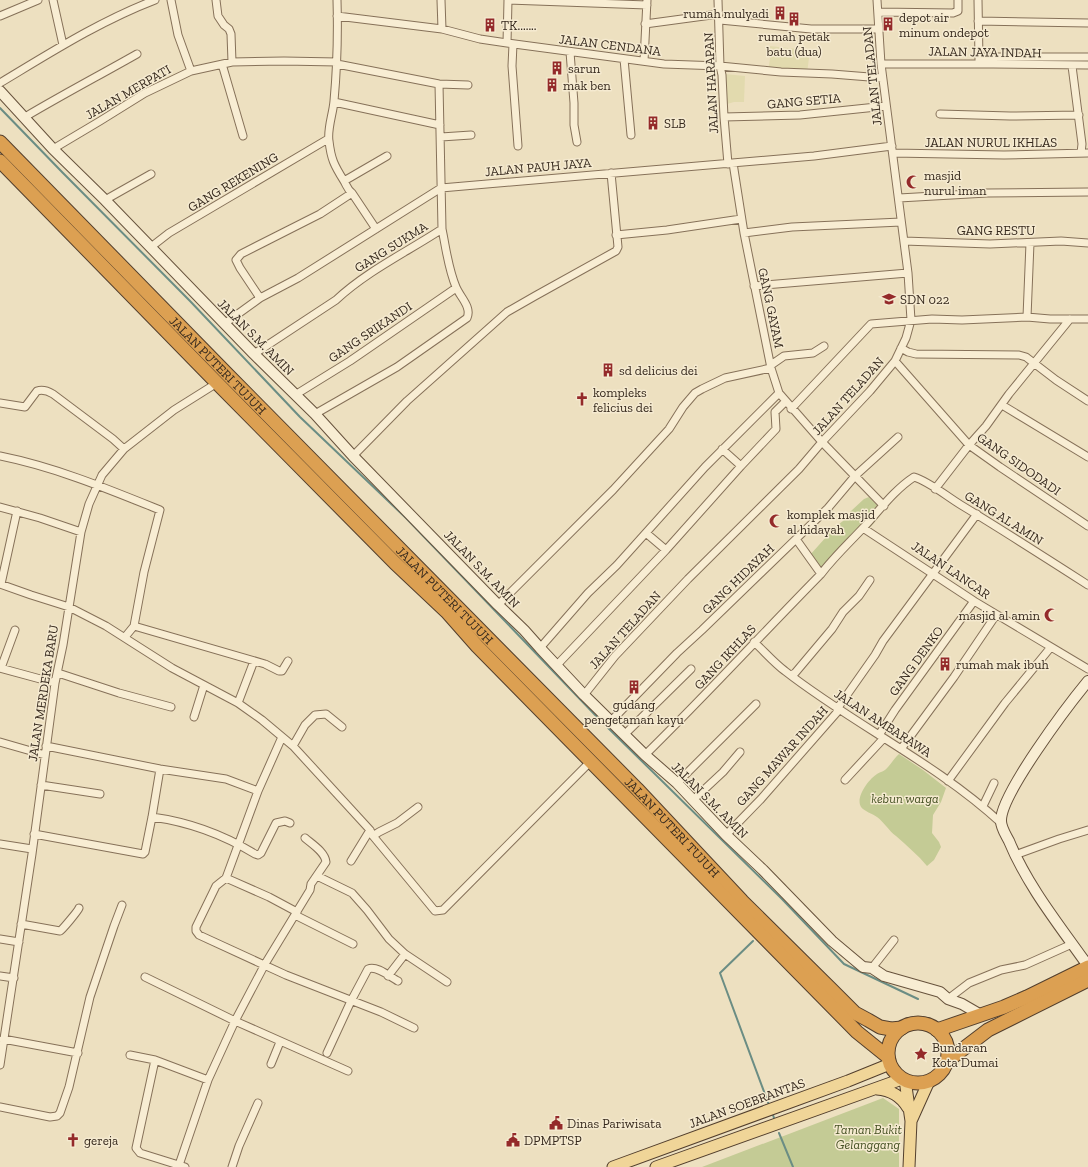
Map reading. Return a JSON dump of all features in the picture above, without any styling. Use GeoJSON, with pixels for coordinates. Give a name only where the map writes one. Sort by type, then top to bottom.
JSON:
{"type":"FeatureCollection","features":[{"type":"Feature","properties":{"kind":"highway","name":"JALAN PUTERI TUJUH"},"geometry":{"type":"LineString","coordinates":[[0,142],[5,160],[217,383],[446,612],[477,646],[852,1026],[889,1060]]}},
{"type":"Feature","properties":{"kind":"highway","name":"JALAN PUTERI TUJUH"},"geometry":{"type":"LineString","coordinates":[[5,160],[227,374],[559,710],[748,906],[855,1013],[880,1027],[891,1029],[902,1028]]}},
{"type":"Feature","properties":{"kind":"highway"},"geometry":{"type":"LineString","coordinates":[[937,1030],[1027,997],[1088,967]]}},
{"type":"Feature","properties":{"kind":"highway"},"geometry":{"type":"LineString","coordinates":[[946,1062],[988,1030],[1088,980]]}},
{"type":"Feature","properties":{"kind":"highway"},"geometry":{"type":"LineString","coordinates":[[920,1023],[929,1025],[937,1030],[943,1037],[947,1045],[948,1054],[946,1062],[937,1077],[929,1081],[913,1083],[903,1080],[895,1072],[889,1060],[888,1048],[895,1033],[902,1028],[910,1024],[920,1023]]}},
{"type":"Feature","properties":{"kind":"main road"},"geometry":{"type":"LineString","coordinates":[[872,1044],[878,1056],[875,1070]]}},
{"type":"Feature","properties":{"kind":"main road","name":"JALAN SOEBRANTAS"},"geometry":{"type":"LineString","coordinates":[[623,1165],[875,1070],[889,1060]]}},
{"type":"Feature","properties":{"kind":"main road"},"geometry":{"type":"LineString","coordinates":[[656,1167],[903,1080],[910,1116],[909,1167]]}},
{"type":"Feature","properties":{"kind":"main road"},"geometry":{"type":"LineString","coordinates":[[910,1116],[929,1081]]}},
{"type":"Feature","properties":{"kind":"main road"},"geometry":{"type":"LineString","coordinates":[[876,1089],[894,1093],[903,1100],[910,1116]]}},
{"type":"Feature","properties":{"kind":"street"},"geometry":{"type":"LineString","coordinates":[[0,16],[38,0]]}},
{"type":"Feature","properties":{"kind":"street"},"geometry":{"type":"LineString","coordinates":[[53,0],[63,45]]}},
{"type":"Feature","properties":{"kind":"street"},"geometry":{"type":"LineString","coordinates":[[0,83],[63,45],[128,11],[155,0]]}},
{"type":"Feature","properties":{"kind":"street"},"geometry":{"type":"LineString","coordinates":[[171,0],[178,35],[191,71]]}},
{"type":"Feature","properties":{"kind":"street"},"geometry":{"type":"LineString","coordinates":[[216,0],[218,16],[224,25],[229,29],[232,62]]}},
{"type":"Feature","properties":{"kind":"street"},"geometry":{"type":"LineString","coordinates":[[337,0],[337,63],[334,102],[328,139],[332,162],[337,172],[376,229]]}},
{"type":"Feature","properties":{"kind":"street"},"geometry":{"type":"LineString","coordinates":[[441,0],[442,29]]}},
{"type":"Feature","properties":{"kind":"street"},"geometry":{"type":"LineString","coordinates":[[518,146],[508,0],[647,3],[644,61]]}},
{"type":"Feature","properties":{"kind":"street","name":"JALAN HARAPAN"},"geometry":{"type":"LineString","coordinates":[[718,0],[720,66],[722,75],[724,117],[730,163]]}},
{"type":"Feature","properties":{"kind":"street","name":"JALAN TELADAN"},"geometry":{"type":"LineString","coordinates":[[584,695],[615,656],[678,590],[799,469],[822,442],[870,392],[895,361],[902,348],[911,320],[908,273],[893,150],[882,78],[878,0]]}},
{"type":"Feature","properties":{"kind":"street"},"geometry":{"type":"LineString","coordinates":[[878,12],[953,12],[958,11],[958,0]]}},
{"type":"Feature","properties":{"kind":"street"},"geometry":{"type":"LineString","coordinates":[[978,0],[981,60],[1088,58]]}},
{"type":"Feature","properties":{"kind":"street"},"geometry":{"type":"LineString","coordinates":[[980,21],[982,0]]}},
{"type":"Feature","properties":{"kind":"street","name":"JALAN CENDANA"},"geometry":{"type":"LineString","coordinates":[[337,16],[442,29],[480,39],[664,64],[720,66],[781,72],[882,78]]}},
{"type":"Feature","properties":{"kind":"street"},"geometry":{"type":"LineString","coordinates":[[645,24],[719,17],[811,29],[879,29]]}},
{"type":"Feature","properties":{"kind":"street"},"geometry":{"type":"LineString","coordinates":[[980,21],[1088,23]]}},
{"type":"Feature","properties":{"kind":"street"},"geometry":{"type":"LineString","coordinates":[[570,52],[574,125],[577,142]]}},
{"type":"Feature","properties":{"kind":"street"},"geometry":{"type":"LineString","coordinates":[[25,117],[65,93],[87,83],[137,54]]}},
{"type":"Feature","properties":{"kind":"street"},"geometry":{"type":"LineString","coordinates":[[624,59],[631,135]]}},
{"type":"Feature","properties":{"kind":"street","name":"JALAN JAYA INDAH"},"geometry":{"type":"LineString","coordinates":[[881,64],[981,60],[1072,66],[1088,65]]}},
{"type":"Feature","properties":{"kind":"street","name":"JALAN MERPATI"},"geometry":{"type":"LineString","coordinates":[[53,149],[145,93],[191,71],[232,62],[284,61],[337,63],[439,84],[468,85]]}},
{"type":"Feature","properties":{"kind":"street"},"geometry":{"type":"LineString","coordinates":[[222,64],[243,136]]}},
{"type":"Feature","properties":{"kind":"street"},"geometry":{"type":"LineString","coordinates":[[1072,66],[1082,144],[1085,153]]}},
{"type":"Feature","properties":{"kind":"street","name":"GANG SUKMA"},"geometry":{"type":"LineString","coordinates":[[254,354],[336,300],[346,290],[372,272],[442,229],[439,84]]}},
{"type":"Feature","properties":{"kind":"street","name":"JALAN S.M. AMIN"},"geometry":{"type":"LineString","coordinates":[[0,91],[53,149],[151,247],[224,324],[315,414],[353,456],[524,630],[584,695],[676,783],[832,941],[863,966],[872,968],[884,976],[940,992],[948,999],[962,1004],[981,1015]]}},
{"type":"Feature","properties":{"kind":"street"},"geometry":{"type":"LineString","coordinates":[[334,102],[440,125]]}},
{"type":"Feature","properties":{"kind":"street","name":"GANG SETIA"},"geometry":{"type":"LineString","coordinates":[[724,117],[800,115],[886,106]]}},
{"type":"Feature","properties":{"kind":"street"},"geometry":{"type":"LineString","coordinates":[[940,114],[1010,116],[1078,115]]}},
{"type":"Feature","properties":{"kind":"street"},"geometry":{"type":"LineString","coordinates":[[441,137],[471,135]]}},
{"type":"Feature","properties":{"kind":"street","name":"GANG REKENING"},"geometry":{"type":"LineString","coordinates":[[151,247],[169,233],[328,139]]}},
{"type":"Feature","properties":{"kind":"street","name":"JALAN NURUL IKHLAS"},"geometry":{"type":"LineString","coordinates":[[893,150],[1004,155],[1085,153]]}},
{"type":"Feature","properties":{"kind":"street","name":"JALAN PAUH JAYA"},"geometry":{"type":"LineString","coordinates":[[224,324],[260,298],[298,278],[441,188],[893,150]]}},
{"type":"Feature","properties":{"kind":"street"},"geometry":{"type":"LineString","coordinates":[[344,181],[387,156]]}},
{"type":"Feature","properties":{"kind":"street","name":"GANG GAYAM"},"geometry":{"type":"LineString","coordinates":[[730,163],[754,286],[778,393],[791,409],[884,506]]}},
{"type":"Feature","properties":{"kind":"street"},"geometry":{"type":"LineString","coordinates":[[353,456],[407,401],[507,312],[616,251],[618,247],[611,173]]}},
{"type":"Feature","properties":{"kind":"street"},"geometry":{"type":"LineString","coordinates":[[105,200],[151,174]]}},
{"type":"Feature","properties":{"kind":"street"},"geometry":{"type":"LineString","coordinates":[[899,198],[987,193],[1088,192]]}},
{"type":"Feature","properties":{"kind":"street"},"geometry":{"type":"LineString","coordinates":[[260,298],[240,268],[236,260],[238,257],[241,254],[320,214],[352,193]]}},
{"type":"Feature","properties":{"kind":"street"},"geometry":{"type":"LineString","coordinates":[[616,235],[667,230],[741,219]]}},
{"type":"Feature","properties":{"kind":"street"},"geometry":{"type":"LineString","coordinates":[[744,233],[792,227],[901,222]]}},
{"type":"Feature","properties":{"kind":"street"},"geometry":{"type":"LineString","coordinates":[[315,414],[397,366],[467,318],[469,313],[468,308],[456,288],[450,269],[442,229]]}},
{"type":"Feature","properties":{"kind":"street","name":"GANG RESTU"},"geometry":{"type":"LineString","coordinates":[[904,241],[990,244],[1061,241],[1088,243]]}},
{"type":"Feature","properties":{"kind":"street"},"geometry":{"type":"LineString","coordinates":[[1027,317],[1030,243]]}},
{"type":"Feature","properties":{"kind":"street"},"geometry":{"type":"LineString","coordinates":[[754,286],[908,273]]}},
{"type":"Feature","properties":{"kind":"street","name":"GANG SRIKANDI"},"geometry":{"type":"LineString","coordinates":[[295,395],[356,357],[456,288]]}},
{"type":"Feature","properties":{"kind":"street"},"geometry":{"type":"LineString","coordinates":[[791,409],[871,324],[932,319],[962,320],[1027,317],[1088,319]]}},
{"type":"Feature","properties":{"kind":"street"},"geometry":{"type":"LineString","coordinates":[[935,489],[1070,319]]}},
{"type":"Feature","properties":{"kind":"street"},"geometry":{"type":"LineString","coordinates":[[1079,319],[1088,324]]}},
{"type":"Feature","properties":{"kind":"street"},"geometry":{"type":"LineString","coordinates":[[498,605],[669,429],[683,407],[695,394],[725,378],[771,367],[784,356],[813,354],[824,346]]}},
{"type":"Feature","properties":{"kind":"street"},"geometry":{"type":"LineString","coordinates":[[902,348],[908,352],[916,354],[1020,355],[1026,357],[1056,380],[1088,401]]}},
{"type":"Feature","properties":{"kind":"street","name":"GANG SIDODADI"},"geometry":{"type":"LineString","coordinates":[[895,361],[969,445],[1000,468],[1088,526]]}},
{"type":"Feature","properties":{"kind":"street","name":"JALAN MERDEKA BARU"},"geometry":{"type":"LineString","coordinates":[[0,1065],[14,978],[55,683],[58,673],[81,532],[89,504],[97,485],[110,464],[124,449],[174,410],[217,383]]}},
{"type":"Feature","properties":{"kind":"street"},"geometry":{"type":"LineString","coordinates":[[0,403],[25,407],[37,391],[47,391],[96,425],[124,449]]}},
{"type":"Feature","properties":{"kind":"street"},"geometry":{"type":"LineString","coordinates":[[540,648],[588,593],[617,565],[722,449],[778,393]]}},
{"type":"Feature","properties":{"kind":"street"},"geometry":{"type":"LineString","coordinates":[[556,666],[666,550],[776,428],[775,412],[786,401]]}},
{"type":"Feature","properties":{"kind":"street"},"geometry":{"type":"LineString","coordinates":[[1002,405],[1088,457]]}},
{"type":"Feature","properties":{"kind":"street","name":"GANG HIDAYAH"},"geometry":{"type":"LineString","coordinates":[[611,721],[677,653],[828,508],[856,476],[898,437]]}},
{"type":"Feature","properties":{"kind":"street"},"geometry":{"type":"LineString","coordinates":[[722,449],[741,466]]}},
{"type":"Feature","properties":{"kind":"street"},"geometry":{"type":"LineString","coordinates":[[0,456],[24,461],[97,485],[160,510],[144,572],[134,626],[125,637]]}},
{"type":"Feature","properties":{"kind":"street","name":"GANG AL AMIN"},"geometry":{"type":"LineString","coordinates":[[906,482],[914,478],[924,480],[935,489],[1088,585]]}},
{"type":"Feature","properties":{"kind":"street","name":"GANG IKHLAS"},"geometry":{"type":"LineString","coordinates":[[645,755],[701,700],[906,482]]}},
{"type":"Feature","properties":{"kind":"street"},"geometry":{"type":"LineString","coordinates":[[0,507],[81,532]]}},
{"type":"Feature","properties":{"kind":"street"},"geometry":{"type":"LineString","coordinates":[[17,511],[0,584],[69,607],[106,626],[172,668],[238,703],[262,720],[293,746],[372,833],[434,911],[440,911],[591,761]]}},
{"type":"Feature","properties":{"kind":"street","name":"GANG MAWAR INDAH"},"geometry":{"type":"LineString","coordinates":[[726,835],[761,799],[838,709],[875,656],[883,641],[977,514]]}},
{"type":"Feature","properties":{"kind":"street","name":"JALAN LANCAR"},"geometry":{"type":"LineString","coordinates":[[863,528],[996,615],[1088,669]]}},
{"type":"Feature","properties":{"kind":"street"},"geometry":{"type":"LineString","coordinates":[[646,533],[666,550]]}},
{"type":"Feature","properties":{"kind":"street"},"geometry":{"type":"LineString","coordinates":[[796,539],[821,574]]}},
{"type":"Feature","properties":{"kind":"street"},"geometry":{"type":"LineString","coordinates":[[791,675],[795,673],[813,652],[844,612],[859,596],[870,580]]}},
{"type":"Feature","properties":{"kind":"street","name":"GANG DENKO"},"geometry":{"type":"LineString","coordinates":[[845,780],[881,737],[895,710],[974,601]]}},
{"type":"Feature","properties":{"kind":"street"},"geometry":{"type":"LineString","coordinates":[[901,749],[954,677],[996,615]]}},
{"type":"Feature","properties":{"kind":"street"},"geometry":{"type":"LineString","coordinates":[[134,626],[265,664],[279,671],[282,670],[288,661]]}},
{"type":"Feature","properties":{"kind":"street"},"geometry":{"type":"LineString","coordinates":[[14,630],[1,668],[55,683]]}},
{"type":"Feature","properties":{"kind":"street","name":"JALAN AMBARAWA"},"geometry":{"type":"LineString","coordinates":[[754,642],[784,671],[838,709],[948,781],[983,806],[1001,823]]}},
{"type":"Feature","properties":{"kind":"street"},"geometry":{"type":"LineString","coordinates":[[948,781],[1005,703],[1051,647]]}},
{"type":"Feature","properties":{"kind":"street"},"geometry":{"type":"LineString","coordinates":[[238,703],[254,661]]}},
{"type":"Feature","properties":{"kind":"street"},"geometry":{"type":"LineString","coordinates":[[625,734],[691,669]]}},
{"type":"Feature","properties":{"kind":"street"},"geometry":{"type":"LineString","coordinates":[[58,673],[119,693],[171,707]]}},
{"type":"Feature","properties":{"kind":"street"},"geometry":{"type":"LineString","coordinates":[[1088,681],[1016,783],[1006,800],[1002,812],[1001,823],[1015,855],[1037,893],[1088,967]]}},
{"type":"Feature","properties":{"kind":"street"},"geometry":{"type":"LineString","coordinates":[[194,717],[204,685]]}},
{"type":"Feature","properties":{"kind":"street"},"geometry":{"type":"LineString","coordinates":[[676,783],[756,704]]}},
{"type":"Feature","properties":{"kind":"street"},"geometry":{"type":"LineString","coordinates":[[293,746],[305,725],[315,715],[326,714],[342,727]]}},
{"type":"Feature","properties":{"kind":"street"},"geometry":{"type":"LineString","coordinates":[[282,737],[258,790],[226,878],[216,886],[196,931],[199,935],[265,964],[286,975],[381,1012],[414,1028]]}},
{"type":"Feature","properties":{"kind":"street"},"geometry":{"type":"LineString","coordinates":[[0,742],[45,756]]}},
{"type":"Feature","properties":{"kind":"street"},"geometry":{"type":"LineString","coordinates":[[46,746],[160,769],[202,774],[226,779],[258,790]]}},
{"type":"Feature","properties":{"kind":"street"},"geometry":{"type":"LineString","coordinates":[[693,800],[723,772],[740,752]]}},
{"type":"Feature","properties":{"kind":"street"},"geometry":{"type":"LineString","coordinates":[[34,834],[143,854],[145,852],[152,817],[160,769]]}},
{"type":"Feature","properties":{"kind":"street"},"geometry":{"type":"LineString","coordinates":[[983,806],[994,782]]}},
{"type":"Feature","properties":{"kind":"street"},"geometry":{"type":"LineString","coordinates":[[41,785],[100,794]]}},
{"type":"Feature","properties":{"kind":"street"},"geometry":{"type":"LineString","coordinates":[[351,861],[372,833],[389,828],[418,807]]}},
{"type":"Feature","properties":{"kind":"street"},"geometry":{"type":"LineString","coordinates":[[152,817],[205,829],[239,844],[258,855],[261,853],[276,823],[286,821],[290,823]]}},
{"type":"Feature","properties":{"kind":"street"},"geometry":{"type":"LineString","coordinates":[[1015,855],[1088,830]]}},
{"type":"Feature","properties":{"kind":"street"},"geometry":{"type":"LineString","coordinates":[[155,1060],[136,1148],[140,1153],[161,1164],[182,1166],[208,1080],[235,1021],[265,964],[310,890],[311,884],[326,862],[326,858],[321,851],[305,838]]}},
{"type":"Feature","properties":{"kind":"street"},"geometry":{"type":"LineString","coordinates":[[0,844],[32,850]]}},
{"type":"Feature","properties":{"kind":"street"},"geometry":{"type":"LineString","coordinates":[[317,876],[352,893],[367,910],[389,940],[405,954],[447,982]]}},
{"type":"Feature","properties":{"kind":"street"},"geometry":{"type":"LineString","coordinates":[[226,878],[269,897],[353,944]]}},
{"type":"Feature","properties":{"kind":"street"},"geometry":{"type":"LineString","coordinates":[[0,1107],[50,1117],[57,1116],[60,1112],[69,1087],[78,1053],[90,997],[122,905]]}},
{"type":"Feature","properties":{"kind":"street"},"geometry":{"type":"LineString","coordinates":[[21,924],[60,931],[78,912],[79,908]]}},
{"type":"Feature","properties":{"kind":"street"},"geometry":{"type":"LineString","coordinates":[[0,939],[19,942]]}},
{"type":"Feature","properties":{"kind":"street"},"geometry":{"type":"LineString","coordinates":[[872,968],[894,940]]}},
{"type":"Feature","properties":{"kind":"street"},"geometry":{"type":"LineString","coordinates":[[948,999],[969,983],[1001,970],[1025,965],[1072,944]]}},
{"type":"Feature","properties":{"kind":"street"},"geometry":{"type":"LineString","coordinates":[[388,976],[405,954]]}},
{"type":"Feature","properties":{"kind":"street"},"geometry":{"type":"LineString","coordinates":[[327,1053],[351,1001],[368,970],[371,968],[376,968],[398,981]]}},
{"type":"Feature","properties":{"kind":"street"},"geometry":{"type":"LineString","coordinates":[[0,976],[14,978]]}},
{"type":"Feature","properties":{"kind":"street"},"geometry":{"type":"LineString","coordinates":[[145,978],[280,1042],[348,1071]]}},
{"type":"Feature","properties":{"kind":"street"},"geometry":{"type":"LineString","coordinates":[[3,1039],[78,1053]]}},
{"type":"Feature","properties":{"kind":"street"},"geometry":{"type":"LineString","coordinates":[[271,1064],[280,1042]]}},
{"type":"Feature","properties":{"kind":"street"},"geometry":{"type":"LineString","coordinates":[[130,1055],[155,1060],[208,1080]]}},
{"type":"Feature","properties":{"kind":"street"},"geometry":{"type":"LineString","coordinates":[[232,1167],[239,1146],[258,1103]]}},
{"type":"Feature","properties":{"kind":"shaded area"},"geometry":{"type":"Polygon","coordinates":[[[769,46],[808,50],[809,58],[807,73],[768,71],[770,59],[769,46]]]}},
{"type":"Feature","properties":{"kind":"shaded area"},"geometry":{"type":"Polygon","coordinates":[[[725,74],[745,76],[744,102],[727,104],[725,74]]]}},
{"type":"Feature","properties":{"kind":"green space"},"geometry":{"type":"Polygon","coordinates":[[[869,497],[883,511],[871,526],[823,575],[810,555],[851,511],[864,499],[869,497]]]}},
{"type":"Feature","properties":{"kind":"green space","name":"kebun warga"},"geometry":{"type":"Polygon","coordinates":[[[899,754],[946,788],[941,802],[933,815],[932,833],[941,847],[934,860],[927,866],[891,832],[880,819],[863,809],[860,803],[861,793],[867,784],[874,776],[885,770],[899,754]]]}},
{"type":"Feature","properties":{"kind":"green space","name":"Taman Bukit Gelanggang"},"geometry":{"type":"Polygon","coordinates":[[[883,1098],[899,1109],[899,1167],[702,1167],[883,1098]]]}},
{"type":"Feature","properties":{"kind":"waterway"},"geometry":{"type":"LineString","coordinates":[[0,108],[190,301],[300,417],[406,518],[600,720],[782,899],[844,964],[918,999]]}},
{"type":"Feature","properties":{"kind":"waterway"},"geometry":{"type":"LineString","coordinates":[[753,941],[720,973],[769,1105]]}},
{"type":"Feature","properties":{"kind":"waterway"},"geometry":{"type":"LineString","coordinates":[[772,1112],[775,1121]]}},
{"type":"Feature","properties":{"kind":"waterway"},"geometry":{"type":"LineString","coordinates":[[779,1133],[793,1167]]}},
{"type":"Feature","properties":{"kind":"place","name":"rumah mulyadi"},"geometry":{"type":"Point","coordinates":[780,13]}},
{"type":"Feature","properties":{"kind":"place","name":"rumah petak batu (dua)"},"geometry":{"type":"Point","coordinates":[794,19]}},
{"type":"Feature","properties":{"kind":"place","name":"depot air minum ondepot"},"geometry":{"type":"Point","coordinates":[888,24]}},
{"type":"Feature","properties":{"kind":"place","name":"TK......."},"geometry":{"type":"Point","coordinates":[490,25]}},
{"type":"Feature","properties":{"kind":"place","name":"sarun"},"geometry":{"type":"Point","coordinates":[557,68]}},
{"type":"Feature","properties":{"kind":"place","name":"mak ben"},"geometry":{"type":"Point","coordinates":[552,85]}},
{"type":"Feature","properties":{"kind":"place","name":"SLB"},"geometry":{"type":"Point","coordinates":[653,123]}},
{"type":"Feature","properties":{"kind":"place","name":"masjid nurul iman"},"geometry":{"type":"Point","coordinates":[913,182]}},
{"type":"Feature","properties":{"kind":"place","name":"SDN 022"},"geometry":{"type":"Point","coordinates":[889,299]}},
{"type":"Feature","properties":{"kind":"place","name":"sd delicius dei"},"geometry":{"type":"Point","coordinates":[608,370]}},
{"type":"Feature","properties":{"kind":"place","name":"kompleks felicius dei"},"geometry":{"type":"Point","coordinates":[582,399]}},
{"type":"Feature","properties":{"kind":"place","name":"komplek masjid al hidayah"},"geometry":{"type":"Point","coordinates":[776,521]}},
{"type":"Feature","properties":{"kind":"place","name":"masjid al amin"},"geometry":{"type":"Point","coordinates":[1051,615]}},
{"type":"Feature","properties":{"kind":"place","name":"rumah mak ibuh"},"geometry":{"type":"Point","coordinates":[945,664]}},
{"type":"Feature","properties":{"kind":"place","name":"gudang pengetaman kayu"},"geometry":{"type":"Point","coordinates":[634,687]}},
{"type":"Feature","properties":{"kind":"place","name":"Bundaran Kota Dumai"},"geometry":{"type":"Point","coordinates":[921,1054]}},
{"type":"Feature","properties":{"kind":"place","name":"Dinas Pariwisata"},"geometry":{"type":"Point","coordinates":[556,1123]}},
{"type":"Feature","properties":{"kind":"place","name":"gereja"},"geometry":{"type":"Point","coordinates":[73,1140]}},
{"type":"Feature","properties":{"kind":"place","name":"DPMPTSP"},"geometry":{"type":"Point","coordinates":[513,1140]}}]}
